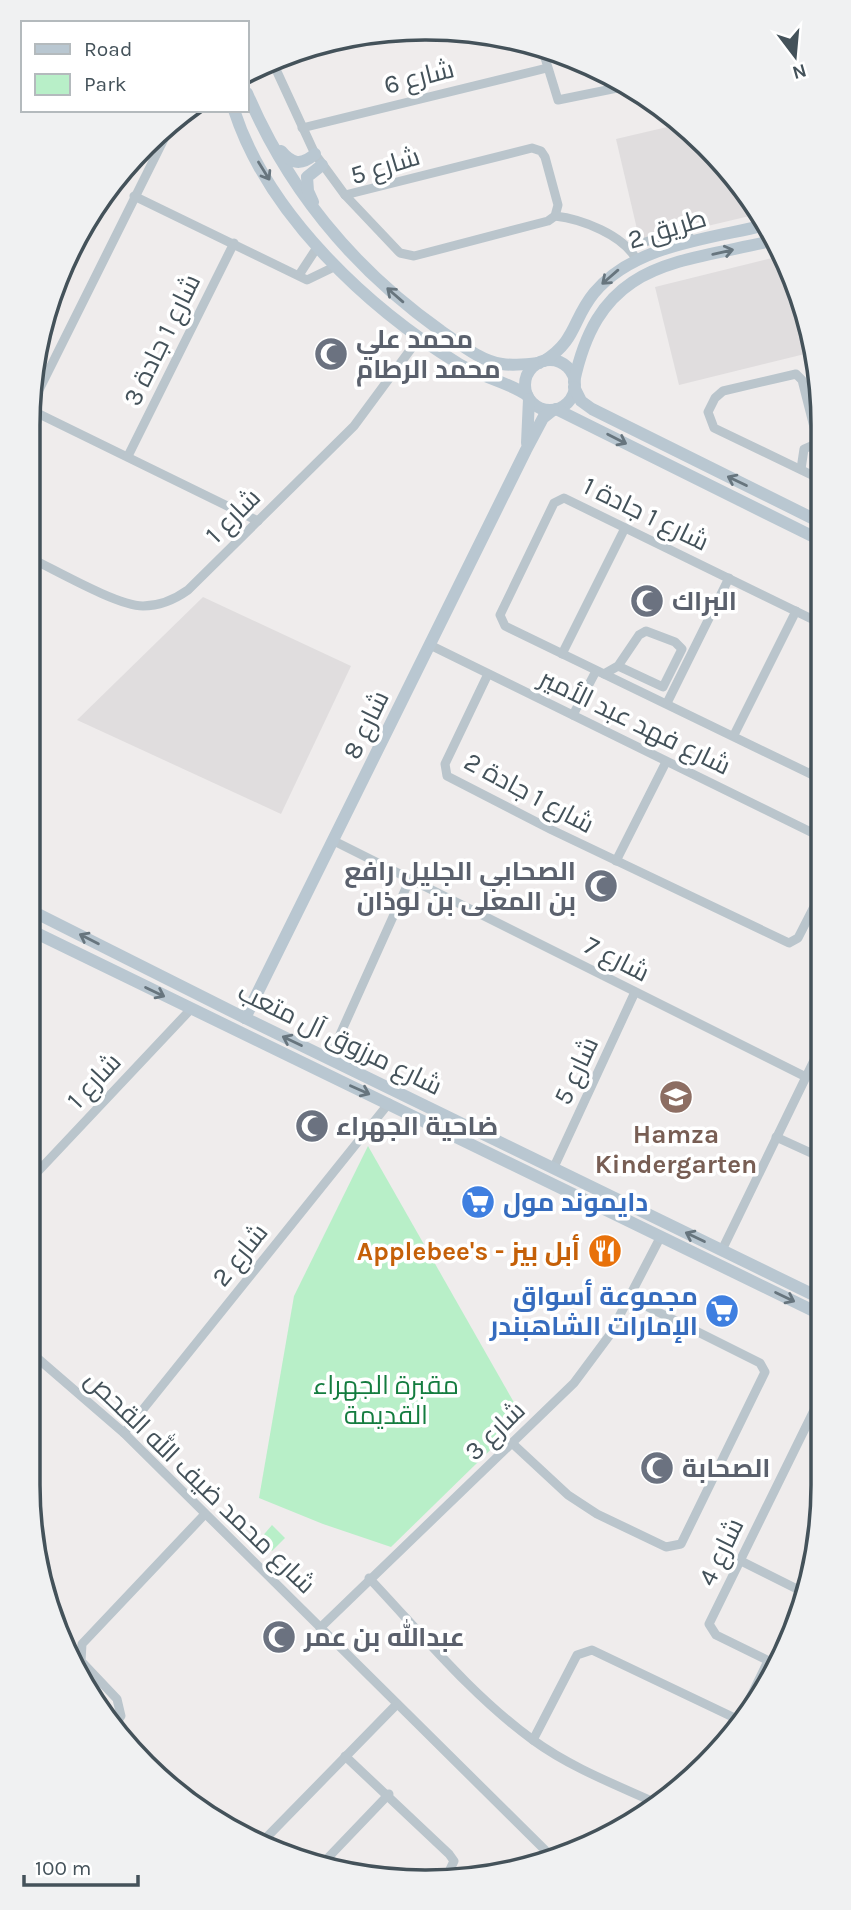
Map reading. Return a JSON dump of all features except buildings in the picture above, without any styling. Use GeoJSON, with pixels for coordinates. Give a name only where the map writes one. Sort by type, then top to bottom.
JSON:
{"type":"FeatureCollection","features":[{"type":"Feature","properties":{"kind":"main road"},"geometry":{"type":"LineString","coordinates":[[248,95],[265,134],[301,195],[347,251],[396,296],[460,344],[487,360],[503,364],[542,362],[565,365],[581,401],[592,409],[811,519]]}},
{"type":"Feature","properties":{"kind":"main road"},"geometry":{"type":"LineString","coordinates":[[235,112],[252,153],[271,184],[318,246],[380,309],[419,338],[473,372],[528,397],[540,408],[554,409],[811,536]]}},
{"type":"Feature","properties":{"kind":"main road"},"geometry":{"type":"LineString","coordinates":[[265,134],[290,161],[319,160]]}},
{"type":"Feature","properties":{"kind":"main road"},"geometry":{"type":"LineString","coordinates":[[319,160],[306,185],[328,230]]}},
{"type":"Feature","properties":{"kind":"main road","name":"طريق 2"},"geometry":{"type":"LineString","coordinates":[[542,362],[565,346],[579,316],[600,286],[633,253],[756,227]]}},
{"type":"Feature","properties":{"kind":"main road"},"geometry":{"type":"LineString","coordinates":[[691,242],[687,247],[687,254],[696,259]]}},
{"type":"Feature","properties":{"kind":"main road","name":"طريق 2"},"geometry":{"type":"LineString","coordinates":[[574,385],[583,352],[609,300],[619,290],[651,270],[764,243]]}},
{"type":"Feature","properties":{"kind":"main road"},"geometry":{"type":"LineString","coordinates":[[528,397],[527,375],[542,362]]}},
{"type":"Feature","properties":{"kind":"main road"},"geometry":{"type":"LineString","coordinates":[[554,409],[570,400],[574,385]]}},
{"type":"Feature","properties":{"kind":"main road","name":"شارع 8"},"geometry":{"type":"LineString","coordinates":[[526,450],[528,397]]}},
{"type":"Feature","properties":{"kind":"main road","name":"شارع 8"},"geometry":{"type":"LineString","coordinates":[[246,1018],[526,450],[543,418],[554,409]]}},
{"type":"Feature","properties":{"kind":"main road"},"geometry":{"type":"LineString","coordinates":[[768,514],[769,508],[774,506],[811,520]]}},
{"type":"Feature","properties":{"kind":"main road","name":"شارع مرزوق آل متعب"},"geometry":{"type":"LineString","coordinates":[[40,915],[328,1059],[811,1294]]}},
{"type":"Feature","properties":{"kind":"main road","name":"شارع مرزوق آل متعب"},"geometry":{"type":"LineString","coordinates":[[40,935],[811,1310]]}},
{"type":"Feature","properties":{"kind":"main road"},"geometry":{"type":"LineString","coordinates":[[456,1136],[462,1133],[464,1124]]}},
{"type":"Feature","properties":{"kind":"main road"},"geometry":{"type":"LineString","coordinates":[[477,1146],[477,1139],[485,1134]]}},
{"type":"Feature","properties":{"kind":"main road"},"geometry":{"type":"LineString","coordinates":[[735,1272],[743,1267],[742,1260]]}},
{"type":"Feature","properties":{"kind":"main road"},"geometry":{"type":"LineString","coordinates":[[756,1283],[758,1273],[764,1270]]}},
{"type":"Feature","properties":{"kind":"street"},"geometry":{"type":"LineString","coordinates":[[545,60],[558,100],[612,89]]}},
{"type":"Feature","properties":{"kind":"street","name":"شارع 6"},"geometry":{"type":"LineString","coordinates":[[302,128],[547,68]]}},
{"type":"Feature","properties":{"kind":"street"},"geometry":{"type":"LineString","coordinates":[[276,71],[319,160],[345,195]]}},
{"type":"Feature","properties":{"kind":"street"},"geometry":{"type":"LineString","coordinates":[[43,381],[159,147]]}},
{"type":"Feature","properties":{"kind":"street","name":"شارع 5"},"geometry":{"type":"LineString","coordinates":[[532,148],[545,157],[558,205],[555,216],[548,221],[409,257],[400,253],[345,195],[532,148]]}},
{"type":"Feature","properties":{"kind":"street"},"geometry":{"type":"LineString","coordinates":[[134,195],[307,280],[336,266]]}},
{"type":"Feature","properties":{"kind":"street"},"geometry":{"type":"LineString","coordinates":[[555,216],[577,220],[633,253]]}},
{"type":"Feature","properties":{"kind":"street","name":"شارع 1 جادة 3"},"geometry":{"type":"LineString","coordinates":[[128,456],[234,243]]}},
{"type":"Feature","properties":{"kind":"street"},"geometry":{"type":"LineString","coordinates":[[299,275],[318,246]]}},
{"type":"Feature","properties":{"kind":"street","name":"شارع 1"},"geometry":{"type":"LineString","coordinates":[[40,563],[126,603],[154,606],[170,601],[188,590],[354,426],[419,338]]}},
{"type":"Feature","properties":{"kind":"street"},"geometry":{"type":"LineString","coordinates":[[810,411],[802,380],[796,374],[730,388],[718,395],[711,404],[708,417],[713,428],[811,474]]}},
{"type":"Feature","properties":{"kind":"street"},"geometry":{"type":"LineString","coordinates":[[40,414],[258,521]]}},
{"type":"Feature","properties":{"kind":"street"},"geometry":{"type":"LineString","coordinates":[[801,469],[804,449],[811,446]]}},
{"type":"Feature","properties":{"kind":"street","name":"شارع 1 جادة 1"},"geometry":{"type":"LineString","coordinates":[[811,618],[568,499],[554,503],[500,618],[505,626],[811,774]]}},
{"type":"Feature","properties":{"kind":"street"},"geometry":{"type":"LineString","coordinates":[[562,654],[625,528]]}},
{"type":"Feature","properties":{"kind":"street"},"geometry":{"type":"LineString","coordinates":[[667,703],[729,578]]}},
{"type":"Feature","properties":{"kind":"street"},"geometry":{"type":"LineString","coordinates":[[734,735],[796,611]]}},
{"type":"Feature","properties":{"kind":"street"},"geometry":{"type":"LineString","coordinates":[[573,715],[600,672],[618,666],[639,635],[646,631],[681,645],[682,649],[663,687],[618,666]]}},
{"type":"Feature","properties":{"kind":"street","name":"شارع فهد عبد الأمير"},"geometry":{"type":"LineString","coordinates":[[430,645],[811,832]]}},
{"type":"Feature","properties":{"kind":"street","name":"شارع 1 جادة 2"},"geometry":{"type":"LineString","coordinates":[[488,674],[445,764],[445,772],[616,861],[789,943],[798,938],[811,912]]}},
{"type":"Feature","properties":{"kind":"street","name":"شارع 1 جادة 2"},"geometry":{"type":"LineString","coordinates":[[616,861],[666,762]]}},
{"type":"Feature","properties":{"kind":"street","name":"شارع 7"},"geometry":{"type":"LineString","coordinates":[[334,841],[806,1077]]}},
{"type":"Feature","properties":{"kind":"street"},"geometry":{"type":"LineString","coordinates":[[328,1059],[410,879]]}},
{"type":"Feature","properties":{"kind":"street","name":"شارع 5"},"geometry":{"type":"LineString","coordinates":[[554,1167],[635,992]]}},
{"type":"Feature","properties":{"kind":"street","name":"شارع 1"},"geometry":{"type":"LineString","coordinates":[[40,1169],[191,1009]]}},
{"type":"Feature","properties":{"kind":"street"},"geometry":{"type":"LineString","coordinates":[[722,1250],[811,1067]]}},
{"type":"Feature","properties":{"kind":"street","name":"شارع 2"},"geometry":{"type":"LineString","coordinates":[[124,1433],[389,1104]]}},
{"type":"Feature","properties":{"kind":"street"},"geometry":{"type":"LineString","coordinates":[[776,1137],[811,1153]]}},
{"type":"Feature","properties":{"kind":"street","name":"شارع 3"},"geometry":{"type":"LineString","coordinates":[[320,1628],[369,1578],[513,1444],[584,1371],[630,1298],[661,1236]]}},
{"type":"Feature","properties":{"kind":"street"},"geometry":{"type":"LineString","coordinates":[[513,1444],[568,1495],[597,1514],[666,1547],[681,1544],[764,1376],[765,1369],[760,1363],[630,1298]]}},
{"type":"Feature","properties":{"kind":"street","name":"شارع محمد ضيف الله القحص"},"geometry":{"type":"LineString","coordinates":[[40,1360],[124,1433],[545,1850]]}},
{"type":"Feature","properties":{"kind":"street","name":"شارع 4"},"geometry":{"type":"LineString","coordinates":[[768,1661],[710,1629],[709,1624],[811,1421]]}},
{"type":"Feature","properties":{"kind":"street"},"geometry":{"type":"LineString","coordinates":[[81,1657],[82,1644],[205,1514]]}},
{"type":"Feature","properties":{"kind":"street"},"geometry":{"type":"LineString","coordinates":[[739,1560],[796,1589]]}},
{"type":"Feature","properties":{"kind":"street"},"geometry":{"type":"LineString","coordinates":[[369,1578],[478,1692],[533,1740],[566,1762],[648,1799]]}},
{"type":"Feature","properties":{"kind":"street"},"geometry":{"type":"LineString","coordinates":[[533,1740],[577,1654],[583,1650],[592,1650],[732,1718]]}},
{"type":"Feature","properties":{"kind":"street"},"geometry":{"type":"LineString","coordinates":[[87,1667],[119,1702],[119,1718]]}},
{"type":"Feature","properties":{"kind":"street"},"geometry":{"type":"LineString","coordinates":[[268,1836],[397,1704]]}},
{"type":"Feature","properties":{"kind":"street"},"geometry":{"type":"LineString","coordinates":[[345,1756],[389,1794],[449,1854],[453,1861],[450,1869]]}},
{"type":"Feature","properties":{"kind":"street"},"geometry":{"type":"LineString","coordinates":[[328,1857],[389,1794]]}},
{"type":"Feature","properties":{"kind":"shaded area"},"geometry":{"type":"Polygon","coordinates":[[[668,127],[715,171],[749,216],[640,242],[616,139],[668,127]]]}},
{"type":"Feature","properties":{"kind":"shaded area"},"geometry":{"type":"Polygon","coordinates":[[[772,258],[798,326],[804,354],[679,385],[655,287],[772,258]]]}},
{"type":"Feature","properties":{"kind":"shaded area"},"geometry":{"type":"Polygon","coordinates":[[[203,597],[351,666],[281,814],[77,720],[203,597]]]}},
{"type":"Feature","properties":{"kind":"green space","name":"مقبرة الجهراء القديمة"},"geometry":{"type":"Polygon","coordinates":[[[368,1146],[520,1413],[516,1425],[391,1547],[323,1524],[259,1498],[294,1296],[368,1146]]]}},
{"type":"Feature","properties":{"kind":"green space"},"geometry":{"type":"Polygon","coordinates":[[[272,1525],[285,1538],[272,1551],[260,1539],[272,1525]]]}},
{"type":"Feature","properties":{"kind":"place","name":"محمد علي محمد الرطام"},"geometry":{"type":"Point","coordinates":[331,354]}},
{"type":"Feature","properties":{"kind":"place","name":"البراك"},"geometry":{"type":"Point","coordinates":[647,601]}},
{"type":"Feature","properties":{"kind":"place","name":"الصحابي الجليل رافع بن المعلى بن لوذان"},"geometry":{"type":"Point","coordinates":[601,886]}},
{"type":"Feature","properties":{"kind":"place","name":"Hamza Kindergarten"},"geometry":{"type":"Point","coordinates":[676,1097]}},
{"type":"Feature","properties":{"kind":"place","name":"ضاحية الجهراء"},"geometry":{"type":"Point","coordinates":[312,1126]}},
{"type":"Feature","properties":{"kind":"place","name":"دايموند مول"},"geometry":{"type":"Point","coordinates":[478,1202]}},
{"type":"Feature","properties":{"kind":"place","name":"Applebee's - أبل بيز"},"geometry":{"type":"Point","coordinates":[605,1251]}},
{"type":"Feature","properties":{"kind":"place","name":"مجموعة أسواق الإمارات الشاهبندر"},"geometry":{"type":"Point","coordinates":[722,1311]}},
{"type":"Feature","properties":{"kind":"place","name":"الصحابة"},"geometry":{"type":"Point","coordinates":[657,1468]}},
{"type":"Feature","properties":{"kind":"place","name":"عبدالله بن عمر"},"geometry":{"type":"Point","coordinates":[279,1637]}}]}
